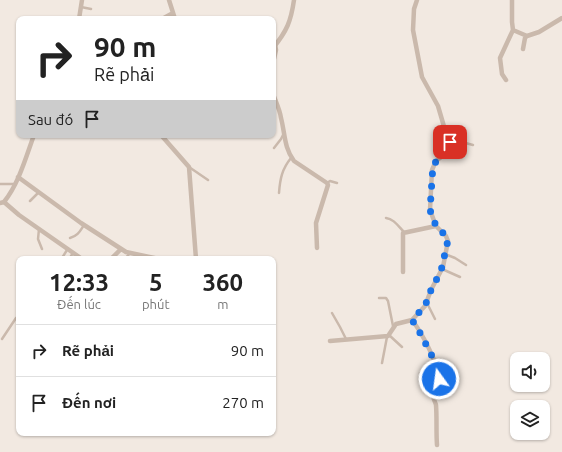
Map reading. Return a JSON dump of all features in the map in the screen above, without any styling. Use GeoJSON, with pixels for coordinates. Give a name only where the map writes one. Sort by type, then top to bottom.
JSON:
{"type":"FeatureCollection","features":[{"type":"Feature","properties":{"kind":"street"},"geometry":{"type":"LineString","coordinates":[[80,16],[82,0]]}},
{"type":"Feature","properties":{"kind":"street"},"geometry":{"type":"LineString","coordinates":[[169,0],[174,16]]}},
{"type":"Feature","properties":{"kind":"street"},"geometry":{"type":"LineString","coordinates":[[276,44],[284,35],[289,25],[292,17],[294,0]]}},
{"type":"Feature","properties":{"kind":"street"},"geometry":{"type":"LineString","coordinates":[[330,341],[388,336],[393,326],[412,320],[427,303],[431,290],[442,269],[447,238],[436,226],[430,210],[432,170],[436,161],[449,151],[450,142],[438,106],[422,77],[413,30],[414,9],[417,0]]}},
{"type":"Feature","properties":{"kind":"street"},"geometry":{"type":"LineString","coordinates":[[506,80],[502,74],[500,58],[513,30],[512,0]]}},
{"type":"Feature","properties":{"kind":"street"},"geometry":{"type":"LineString","coordinates":[[168,16],[173,13]]}},
{"type":"Feature","properties":{"kind":"street"},"geometry":{"type":"LineString","coordinates":[[513,30],[527,36],[539,32],[562,18]]}},
{"type":"Feature","properties":{"kind":"street"},"geometry":{"type":"LineString","coordinates":[[522,49],[527,36]]}},
{"type":"Feature","properties":{"kind":"street"},"geometry":{"type":"LineString","coordinates":[[276,102],[281,119],[283,134],[291,158],[328,185],[316,223],[316,248]]}},
{"type":"Feature","properties":{"kind":"street"},"geometry":{"type":"LineString","coordinates":[[33,138],[18,178],[2,202],[67,250],[78,256]]}},
{"type":"Feature","properties":{"kind":"street"},"geometry":{"type":"LineString","coordinates":[[164,138],[189,167],[196,256]]}},
{"type":"Feature","properties":{"kind":"street"},"geometry":{"type":"LineString","coordinates":[[18,178],[84,225],[136,256]]}},
{"type":"Feature","properties":{"kind":"street"},"geometry":{"type":"LineString","coordinates":[[403,272],[402,234],[404,232],[436,226]]}},
{"type":"Feature","properties":{"kind":"street"},"geometry":{"type":"LineString","coordinates":[[114,256],[122,248]]}},
{"type":"Feature","properties":{"kind":"street"},"geometry":{"type":"LineString","coordinates":[[412,320],[434,360],[439,379],[432,395],[436,403],[437,445]]}},
{"type":"Feature","properties":{"kind":"lane"},"geometry":{"type":"LineString","coordinates":[[81,7],[91,9]]}},
{"type":"Feature","properties":{"kind":"lane"},"geometry":{"type":"LineString","coordinates":[[276,49],[276,59]]}},
{"type":"Feature","properties":{"kind":"lane"},"geometry":{"type":"LineString","coordinates":[[274,148],[283,134]]}},
{"type":"Feature","properties":{"kind":"lane"},"geometry":{"type":"LineString","coordinates":[[450,142],[458,141],[473,145]]}},
{"type":"Feature","properties":{"kind":"lane"},"geometry":{"type":"LineString","coordinates":[[279,193],[284,167],[291,158]]}},
{"type":"Feature","properties":{"kind":"lane"},"geometry":{"type":"LineString","coordinates":[[189,167],[208,180]]}},
{"type":"Feature","properties":{"kind":"lane"},"geometry":{"type":"LineString","coordinates":[[327,183],[330,181],[337,183]]}},
{"type":"Feature","properties":{"kind":"lane"},"geometry":{"type":"LineString","coordinates":[[0,184],[14,184]]}},
{"type":"Feature","properties":{"kind":"lane"},"geometry":{"type":"LineString","coordinates":[[30,201],[39,192]]}},
{"type":"Feature","properties":{"kind":"lane"},"geometry":{"type":"LineString","coordinates":[[386,218],[394,221],[404,232]]}},
{"type":"Feature","properties":{"kind":"lane"},"geometry":{"type":"LineString","coordinates":[[70,238],[75,237],[84,225]]}},
{"type":"Feature","properties":{"kind":"lane"},"geometry":{"type":"LineString","coordinates":[[39,229],[38,239],[42,249]]}},
{"type":"Feature","properties":{"kind":"lane"},"geometry":{"type":"LineString","coordinates":[[63,256],[67,250]]}},
{"type":"Feature","properties":{"kind":"lane"},"geometry":{"type":"LineString","coordinates":[[128,256],[131,253]]}},
{"type":"Feature","properties":{"kind":"lane"},"geometry":{"type":"LineString","coordinates":[[445,254],[456,258],[466,265]]}},
{"type":"Feature","properties":{"kind":"lane"},"geometry":{"type":"LineString","coordinates":[[442,269],[460,277]]}},
{"type":"Feature","properties":{"kind":"lane"},"geometry":{"type":"LineString","coordinates":[[379,298],[386,298],[388,301],[393,326]]}},
{"type":"Feature","properties":{"kind":"lane"},"geometry":{"type":"LineString","coordinates":[[427,303],[435,319]]}},
{"type":"Feature","properties":{"kind":"lane"},"geometry":{"type":"LineString","coordinates":[[332,313],[346,340]]}},
{"type":"Feature","properties":{"kind":"lane"},"geometry":{"type":"LineString","coordinates":[[2,339],[16,318]]}},
{"type":"Feature","properties":{"kind":"lane"},"geometry":{"type":"LineString","coordinates":[[382,363],[388,336],[402,347]]}},
{"type":"Feature","properties":{"kind":"lane"},"geometry":{"type":"LineString","coordinates":[[420,373],[436,367]]}},
{"type":"Feature","properties":{"kind":"route"},"geometry":{"type":"LineString","coordinates":[[439,379],[434,360],[412,320],[427,303],[431,290],[443,267],[448,240],[436,226],[432,218],[430,210],[431,183],[433,165],[449,151],[450,142]]}}]}
